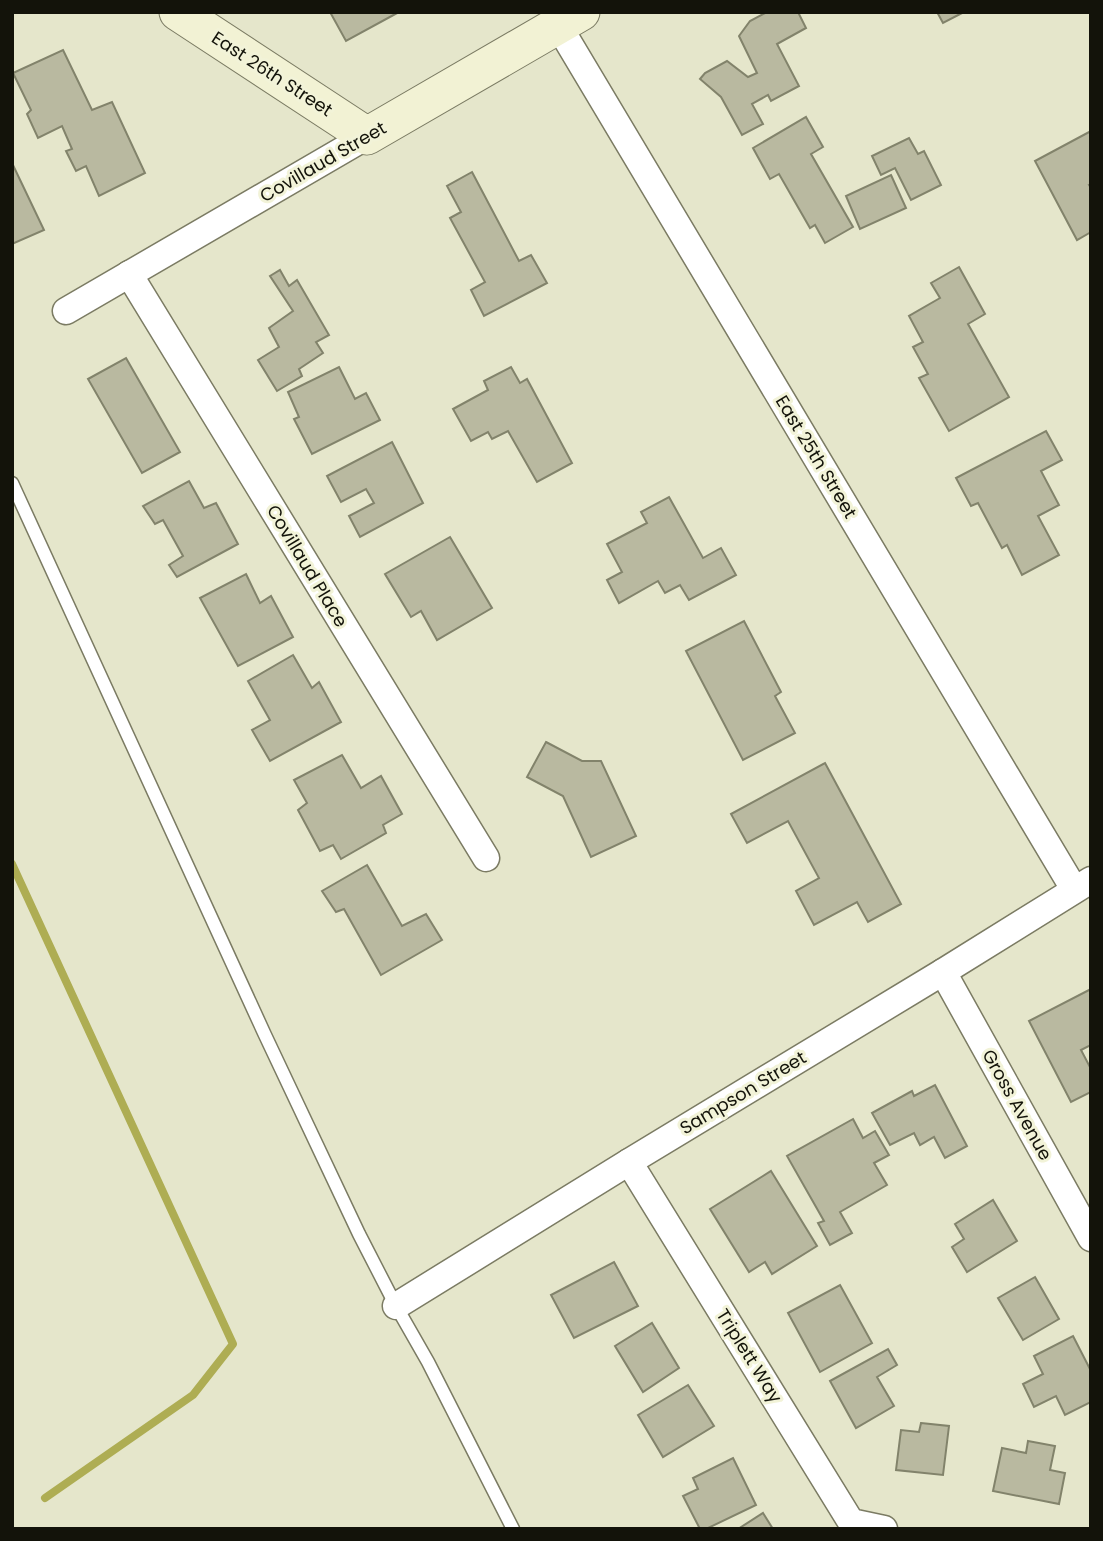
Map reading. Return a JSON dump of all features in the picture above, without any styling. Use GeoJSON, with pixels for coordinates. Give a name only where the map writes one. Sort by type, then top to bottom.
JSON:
{"type":"FeatureCollection","features":[{"type":"Feature","properties":{"kind":"street","name":"East 26th Street"},"geometry":{"type":"LineString","coordinates":[[178,12],[367,136]]}},
{"type":"Feature","properties":{"kind":"street","name":"Covillaud Street"},"geometry":{"type":"LineString","coordinates":[[66,311],[570,19]]}},
{"type":"Feature","properties":{"kind":"street","name":"East 25th Street"},"geometry":{"type":"LineString","coordinates":[[570,19],[1083,884]]}},
{"type":"Feature","properties":{"kind":"street","name":"Covillaud Place"},"geometry":{"type":"LineString","coordinates":[[129,274],[485,858]]}},
{"type":"Feature","properties":{"kind":"street","name":"Sampson Street"},"geometry":{"type":"LineString","coordinates":[[396,1306],[1083,884]]}},
{"type":"Feature","properties":{"kind":"street","name":"Gross Avenue"},"geometry":{"type":"LineString","coordinates":[[943,972],[1091,1238]]}},
{"type":"Feature","properties":{"kind":"street","name":"Triplett Way"},"geometry":{"type":"LineString","coordinates":[[629,1162],[851,1522],[884,1529]]}},
{"type":"Feature","properties":{"kind":"lane"},"geometry":{"type":"LineString","coordinates":[[12,483],[359,1234],[513,1529]]}},
{"type":"Feature","properties":{"kind":"building"},"geometry":{"type":"Polygon","coordinates":[[[330,12],[399,12],[346,41],[330,12]]]}},
{"type":"Feature","properties":{"kind":"building"},"geometry":{"type":"Polygon","coordinates":[[[767,12],[798,12],[806,28],[777,44],[799,86],[771,101],[768,95],[752,104],[763,124],[742,135],[721,97],[700,79],[705,73],[727,61],[748,77],[757,73],[739,36],[750,21],[767,12]]]}},
{"type":"Feature","properties":{"kind":"building"},"geometry":{"type":"Polygon","coordinates":[[[937,12],[964,12],[943,23],[937,12]]]}},
{"type":"Feature","properties":{"kind":"building"},"geometry":{"type":"Polygon","coordinates":[[[63,50],[92,110],[112,102],[145,173],[99,196],[86,166],[76,171],[66,151],[72,149],[62,126],[38,138],[27,114],[31,110],[13,73],[63,50]]]}},
{"type":"Feature","properties":{"kind":"building"},"geometry":{"type":"Polygon","coordinates":[[[806,117],[823,147],[811,154],[853,227],[825,243],[815,225],[810,228],[779,174],[770,179],[753,148],[806,117]]]}},
{"type":"Feature","properties":{"kind":"building"},"geometry":{"type":"Polygon","coordinates":[[[1091,131],[1091,232],[1077,240],[1035,161],[1091,131]]]}},
{"type":"Feature","properties":{"kind":"building"},"geometry":{"type":"Polygon","coordinates":[[[909,138],[918,154],[924,151],[941,185],[911,200],[895,168],[881,175],[872,156],[909,138]]]}},
{"type":"Feature","properties":{"kind":"building"},"geometry":{"type":"Polygon","coordinates":[[[12,163],[44,230],[12,244],[12,163]]]}},
{"type":"Feature","properties":{"kind":"building"},"geometry":{"type":"Polygon","coordinates":[[[472,172],[519,261],[531,255],[547,283],[484,316],[471,290],[485,282],[450,218],[461,212],[447,186],[472,172]]]}},
{"type":"Feature","properties":{"kind":"building"},"geometry":{"type":"Polygon","coordinates":[[[891,175],[906,208],[860,229],[846,196],[891,175]]]}},
{"type":"Feature","properties":{"kind":"building"},"geometry":{"type":"Polygon","coordinates":[[[959,267],[985,314],[968,324],[1009,397],[949,431],[919,378],[928,374],[913,347],[923,342],[909,316],[940,298],[931,283],[959,267]]]}},
{"type":"Feature","properties":{"kind":"building"},"geometry":{"type":"Polygon","coordinates":[[[280,270],[289,286],[297,280],[329,335],[316,342],[323,353],[299,369],[302,376],[277,391],[258,360],[279,347],[269,328],[293,311],[270,276],[280,270]]]}},
{"type":"Feature","properties":{"kind":"building"},"geometry":{"type":"Polygon","coordinates":[[[126,358],[180,452],[142,473],[88,379],[126,358]]]}},
{"type":"Feature","properties":{"kind":"building"},"geometry":{"type":"Polygon","coordinates":[[[339,367],[355,399],[366,393],[380,420],[312,454],[294,419],[299,417],[288,392],[339,367]]]}},
{"type":"Feature","properties":{"kind":"building"},"geometry":{"type":"Polygon","coordinates":[[[511,367],[520,383],[527,379],[572,463],[537,482],[508,431],[492,439],[488,432],[471,441],[453,409],[488,390],[484,381],[511,367]]]}},
{"type":"Feature","properties":{"kind":"building"},"geometry":{"type":"Polygon","coordinates":[[[1046,431],[1062,460],[1041,471],[1059,505],[1038,516],[1059,555],[1022,575],[1007,545],[1002,548],[978,503],[971,506],[956,478],[1046,431]]]}},
{"type":"Feature","properties":{"kind":"building"},"geometry":{"type":"Polygon","coordinates":[[[392,442],[423,503],[360,537],[349,516],[374,503],[366,489],[341,502],[327,476],[392,442]]]}},
{"type":"Feature","properties":{"kind":"building"},"geometry":{"type":"Polygon","coordinates":[[[189,481],[204,508],[216,503],[238,544],[177,577],[169,565],[183,556],[163,520],[155,524],[143,506],[189,481]]]}},
{"type":"Feature","properties":{"kind":"building"},"geometry":{"type":"Polygon","coordinates":[[[669,497],[703,558],[721,548],[736,575],[689,600],[680,585],[665,593],[658,581],[619,603],[607,580],[622,572],[607,544],[647,523],[641,512],[669,497]]]}},
{"type":"Feature","properties":{"kind":"building"},"geometry":{"type":"Polygon","coordinates":[[[450,537],[492,608],[437,640],[421,611],[411,617],[385,574],[450,537]]]}},
{"type":"Feature","properties":{"kind":"building"},"geometry":{"type":"Polygon","coordinates":[[[246,574],[260,603],[271,596],[293,637],[238,666],[200,598],[246,574]]]}},
{"type":"Feature","properties":{"kind":"building"},"geometry":{"type":"Polygon","coordinates":[[[744,621],[781,692],[775,696],[795,733],[743,760],[686,651],[744,621]]]}},
{"type":"Feature","properties":{"kind":"building"},"geometry":{"type":"Polygon","coordinates":[[[293,655],[312,688],[319,682],[341,722],[270,761],[252,730],[270,720],[248,681],[293,655]]]}},
{"type":"Feature","properties":{"kind":"building"},"geometry":{"type":"Polygon","coordinates":[[[546,742],[582,761],[601,761],[636,836],[591,857],[563,796],[527,777],[546,742]]]}},
{"type":"Feature","properties":{"kind":"building"},"geometry":{"type":"Polygon","coordinates":[[[342,755],[361,788],[381,776],[402,814],[383,825],[386,833],[341,859],[333,845],[320,851],[298,810],[307,803],[294,780],[342,755]]]}},
{"type":"Feature","properties":{"kind":"building"},"geometry":{"type":"Polygon","coordinates":[[[825,763],[901,904],[868,922],[857,902],[814,925],[796,891],[819,878],[788,821],[747,843],[731,814],[825,763]]]}},
{"type":"Feature","properties":{"kind":"building"},"geometry":{"type":"Polygon","coordinates":[[[367,865],[402,926],[426,914],[442,940],[381,975],[344,909],[336,912],[322,891],[367,865]]]}},
{"type":"Feature","properties":{"kind":"building"},"geometry":{"type":"Polygon","coordinates":[[[1091,989],[1091,1045],[1081,1050],[1091,1069],[1091,1092],[1071,1102],[1029,1021],[1091,989]]]}},
{"type":"Feature","properties":{"kind":"building"},"geometry":{"type":"Polygon","coordinates":[[[935,1085],[967,1146],[945,1158],[934,1137],[920,1145],[914,1133],[890,1145],[872,1113],[912,1091],[914,1096],[935,1085]]]}},
{"type":"Feature","properties":{"kind":"building"},"geometry":{"type":"Polygon","coordinates":[[[853,1119],[863,1138],[875,1131],[889,1155],[874,1163],[887,1185],[840,1212],[852,1233],[830,1245],[818,1223],[824,1221],[787,1156],[853,1119]]]}},
{"type":"Feature","properties":{"kind":"building"},"geometry":{"type":"Polygon","coordinates":[[[771,1171],[817,1246],[772,1274],[765,1262],[749,1272],[710,1209],[771,1171]]]}},
{"type":"Feature","properties":{"kind":"building"},"geometry":{"type":"Polygon","coordinates":[[[993,1200],[1017,1241],[967,1272],[952,1247],[964,1239],[955,1224],[993,1200]]]}},
{"type":"Feature","properties":{"kind":"building"},"geometry":{"type":"Polygon","coordinates":[[[614,1262],[638,1306],[574,1338],[551,1295],[614,1262]]]}},
{"type":"Feature","properties":{"kind":"building"},"geometry":{"type":"Polygon","coordinates":[[[1035,1277],[1059,1319],[1023,1340],[998,1298],[1035,1277]]]}},
{"type":"Feature","properties":{"kind":"building"},"geometry":{"type":"Polygon","coordinates":[[[840,1285],[872,1343],[820,1372],[788,1313],[840,1285]]]}},
{"type":"Feature","properties":{"kind":"building"},"geometry":{"type":"Polygon","coordinates":[[[652,1323],[679,1368],[643,1392],[615,1346],[652,1323]]]}},
{"type":"Feature","properties":{"kind":"building"},"geometry":{"type":"Polygon","coordinates":[[[1073,1336],[1091,1371],[1091,1402],[1065,1415],[1056,1396],[1034,1407],[1023,1384],[1043,1374],[1034,1356],[1073,1336]]]}},
{"type":"Feature","properties":{"kind":"building"},"geometry":{"type":"Polygon","coordinates":[[[888,1349],[897,1365],[877,1377],[894,1406],[856,1428],[830,1381],[888,1349]]]}},
{"type":"Feature","properties":{"kind":"building"},"geometry":{"type":"Polygon","coordinates":[[[688,1385],[714,1426],[663,1457],[638,1415],[688,1385]]]}},
{"type":"Feature","properties":{"kind":"building"},"geometry":{"type":"Polygon","coordinates":[[[921,1423],[949,1426],[943,1475],[896,1470],[901,1430],[919,1432],[921,1423]]]}},
{"type":"Feature","properties":{"kind":"building"},"geometry":{"type":"Polygon","coordinates":[[[1028,1441],[1055,1446],[1050,1470],[1065,1473],[1059,1504],[993,1491],[1002,1448],[1026,1453],[1028,1441]]]}},
{"type":"Feature","properties":{"kind":"building"},"geometry":{"type":"Polygon","coordinates":[[[733,1458],[756,1505],[706,1529],[700,1529],[683,1496],[698,1489],[693,1478],[733,1458]]]}},
{"type":"Feature","properties":{"kind":"building"},"geometry":{"type":"Polygon","coordinates":[[[763,1513],[773,1529],[738,1529],[763,1513]]]}},
{"type":"Feature","properties":{"kind":"waterway"},"geometry":{"type":"LineString","coordinates":[[12,864],[233,1344],[193,1395],[45,1498]]}}]}
